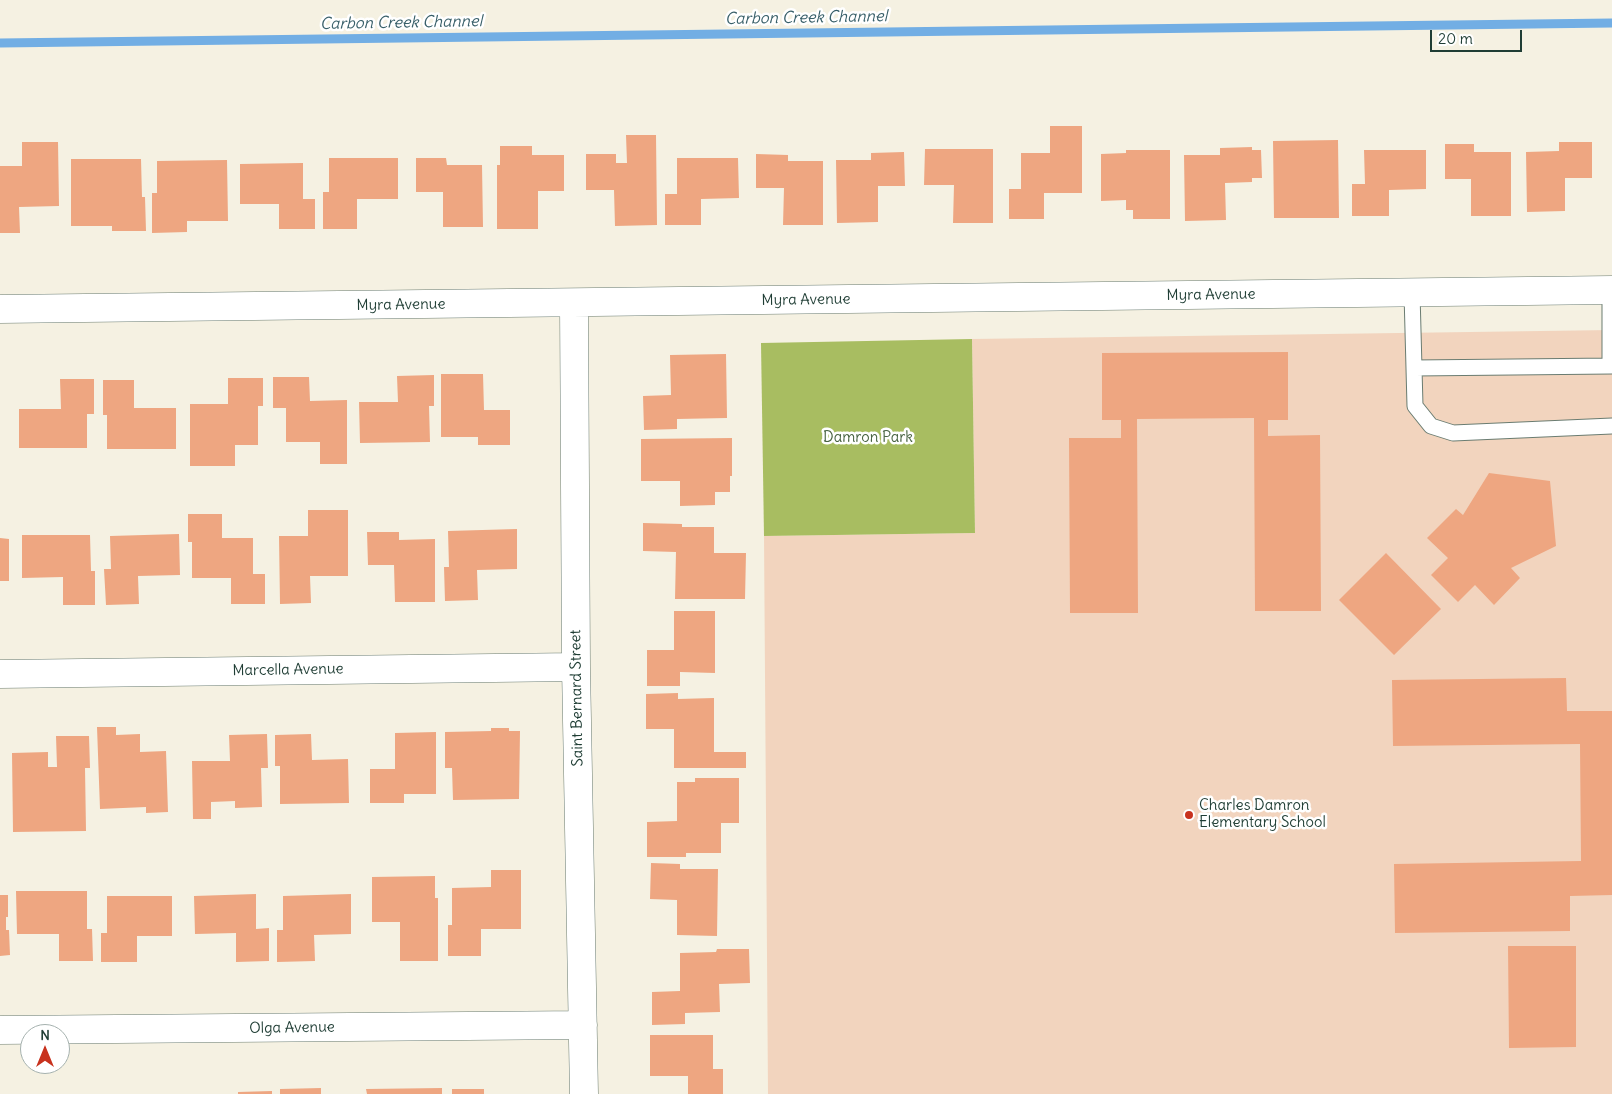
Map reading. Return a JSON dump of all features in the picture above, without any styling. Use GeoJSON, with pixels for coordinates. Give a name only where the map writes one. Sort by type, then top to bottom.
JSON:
{"type":"FeatureCollection","features":[{"type":"Feature","properties":{"kind":"street","name":"Myra Avenue"},"geometry":{"type":"LineString","coordinates":[[0,309],[1611,290]]}},
{"type":"Feature","properties":{"kind":"street","name":"Saint Bernard Street"},"geometry":{"type":"LineString","coordinates":[[574,303],[576,667],[584,1094]]}},
{"type":"Feature","properties":{"kind":"street","name":"Marcella Avenue"},"geometry":{"type":"LineString","coordinates":[[0,674],[576,667]]}},
{"type":"Feature","properties":{"kind":"street","name":"Olga Avenue"},"geometry":{"type":"LineString","coordinates":[[0,1030],[583,1025]]}},
{"type":"Feature","properties":{"kind":"lane"},"geometry":{"type":"LineString","coordinates":[[1414,368],[1611,365],[1611,290]]}},
{"type":"Feature","properties":{"kind":"lane"},"geometry":{"type":"LineString","coordinates":[[1412,293],[1415,406],[1431,426],[1453,433],[1612,426]]}},
{"type":"Feature","properties":{"kind":"shaded area","name":"Charles Damron Elementary School"},"geometry":{"type":"Polygon","coordinates":[[[1612,330],[1612,1094],[768,1094],[764,536],[975,533],[972,339],[1612,330]]]}},
{"type":"Feature","properties":{"kind":"green space","name":"Damron Park"},"geometry":{"type":"Polygon","coordinates":[[[972,339],[975,533],[764,536],[761,343],[972,339]]]}},
{"type":"Feature","properties":{"kind":"building"},"geometry":{"type":"Polygon","coordinates":[[[1050,126],[1082,126],[1082,193],[1044,193],[1044,219],[1009,219],[1009,189],[1021,189],[1021,153],[1050,153],[1050,126]]]}},
{"type":"Feature","properties":{"kind":"building"},"geometry":{"type":"Polygon","coordinates":[[[626,135],[656,135],[657,225],[615,226],[614,190],[586,190],[586,154],[616,154],[616,163],[627,163],[626,135]]]}},
{"type":"Feature","properties":{"kind":"building"},"geometry":{"type":"Polygon","coordinates":[[[1338,140],[1339,218],[1274,218],[1273,141],[1338,140]]]}},
{"type":"Feature","properties":{"kind":"building"},"geometry":{"type":"Polygon","coordinates":[[[22,142],[58,142],[59,206],[19,207],[20,233],[0,233],[0,166],[22,166],[22,142]]]}},
{"type":"Feature","properties":{"kind":"building"},"geometry":{"type":"Polygon","coordinates":[[[1559,142],[1592,142],[1592,178],[1565,178],[1565,211],[1527,212],[1526,152],[1559,151],[1559,142]]]}},
{"type":"Feature","properties":{"kind":"building"},"geometry":{"type":"Polygon","coordinates":[[[1445,144],[1474,144],[1474,152],[1511,152],[1511,216],[1471,216],[1471,179],[1445,179],[1445,144]]]}},
{"type":"Feature","properties":{"kind":"building"},"geometry":{"type":"Polygon","coordinates":[[[500,146],[532,146],[532,155],[564,155],[564,191],[538,191],[538,229],[497,229],[497,165],[500,165],[500,146]]]}},
{"type":"Feature","properties":{"kind":"building"},"geometry":{"type":"Polygon","coordinates":[[[1252,147],[1252,150],[1261,150],[1262,178],[1252,178],[1252,182],[1225,183],[1226,220],[1185,221],[1184,155],[1220,155],[1220,148],[1252,147]]]}},
{"type":"Feature","properties":{"kind":"building"},"geometry":{"type":"Polygon","coordinates":[[[925,149],[993,149],[993,223],[953,223],[954,185],[924,185],[925,149]]]}},
{"type":"Feature","properties":{"kind":"building"},"geometry":{"type":"Polygon","coordinates":[[[1126,150],[1170,150],[1170,219],[1133,219],[1133,210],[1126,210],[1126,200],[1101,201],[1101,154],[1126,153],[1126,150]]]}},
{"type":"Feature","properties":{"kind":"building"},"geometry":{"type":"Polygon","coordinates":[[[1364,150],[1426,150],[1426,189],[1389,190],[1389,216],[1352,216],[1352,184],[1365,184],[1364,150]]]}},
{"type":"Feature","properties":{"kind":"building"},"geometry":{"type":"Polygon","coordinates":[[[904,152],[905,186],[878,186],[878,222],[837,223],[836,160],[871,160],[871,153],[904,152]]]}},
{"type":"Feature","properties":{"kind":"building"},"geometry":{"type":"Polygon","coordinates":[[[756,154],[788,155],[788,161],[823,161],[823,225],[783,225],[784,188],[756,188],[756,154]]]}},
{"type":"Feature","properties":{"kind":"building"},"geometry":{"type":"Polygon","coordinates":[[[329,158],[398,158],[398,199],[357,199],[357,229],[323,229],[323,192],[329,192],[329,158]]]}},
{"type":"Feature","properties":{"kind":"building"},"geometry":{"type":"Polygon","coordinates":[[[416,158],[446,158],[447,165],[482,165],[483,227],[443,227],[443,192],[416,192],[416,158]]]}},
{"type":"Feature","properties":{"kind":"building"},"geometry":{"type":"Polygon","coordinates":[[[677,158],[738,158],[739,198],[701,199],[701,225],[665,225],[665,194],[677,194],[677,158]]]}},
{"type":"Feature","properties":{"kind":"building"},"geometry":{"type":"Polygon","coordinates":[[[71,159],[141,159],[142,197],[145,197],[146,231],[112,231],[112,226],[71,226],[71,159]]]}},
{"type":"Feature","properties":{"kind":"building"},"geometry":{"type":"Polygon","coordinates":[[[227,160],[228,221],[187,221],[187,232],[152,233],[152,193],[157,193],[157,161],[227,160]]]}},
{"type":"Feature","properties":{"kind":"building"},"geometry":{"type":"Polygon","coordinates":[[[303,163],[303,199],[315,199],[315,229],[279,229],[279,204],[240,204],[240,164],[303,163]]]}},
{"type":"Feature","properties":{"kind":"building"},"geometry":{"type":"Polygon","coordinates":[[[1288,352],[1288,420],[1268,420],[1268,436],[1320,435],[1321,611],[1255,611],[1254,418],[1137,419],[1138,613],[1070,613],[1069,438],[1121,438],[1121,420],[1102,420],[1102,353],[1288,352]]]}},
{"type":"Feature","properties":{"kind":"building"},"geometry":{"type":"Polygon","coordinates":[[[726,354],[727,418],[677,419],[677,429],[644,430],[643,396],[671,395],[670,355],[726,354]]]}},
{"type":"Feature","properties":{"kind":"building"},"geometry":{"type":"Polygon","coordinates":[[[441,374],[483,374],[484,410],[510,410],[510,445],[478,445],[478,437],[441,437],[441,374]]]}},
{"type":"Feature","properties":{"kind":"building"},"geometry":{"type":"Polygon","coordinates":[[[434,375],[434,406],[429,406],[430,442],[360,443],[359,402],[398,402],[397,376],[434,375]]]}},
{"type":"Feature","properties":{"kind":"building"},"geometry":{"type":"Polygon","coordinates":[[[273,377],[309,377],[310,401],[347,400],[347,464],[320,464],[320,442],[286,442],[286,408],[273,408],[273,377]]]}},
{"type":"Feature","properties":{"kind":"building"},"geometry":{"type":"Polygon","coordinates":[[[228,378],[263,378],[263,406],[258,406],[258,445],[235,445],[235,466],[190,466],[190,404],[228,404],[228,378]]]}},
{"type":"Feature","properties":{"kind":"building"},"geometry":{"type":"Polygon","coordinates":[[[60,379],[94,379],[94,414],[87,414],[87,448],[19,448],[19,409],[61,409],[60,379]]]}},
{"type":"Feature","properties":{"kind":"building"},"geometry":{"type":"Polygon","coordinates":[[[103,380],[134,380],[134,408],[176,408],[176,449],[107,449],[107,415],[103,415],[103,380]]]}},
{"type":"Feature","properties":{"kind":"building"},"geometry":{"type":"Polygon","coordinates":[[[732,438],[730,492],[715,492],[715,505],[680,506],[680,481],[641,481],[641,439],[732,438]]]}},
{"type":"Feature","properties":{"kind":"building"},"geometry":{"type":"Polygon","coordinates":[[[1489,473],[1550,481],[1556,546],[1511,568],[1520,578],[1494,605],[1475,585],[1458,602],[1431,575],[1448,558],[1427,538],[1456,509],[1463,515],[1489,473]]]}},
{"type":"Feature","properties":{"kind":"building"},"geometry":{"type":"Polygon","coordinates":[[[308,510],[348,510],[348,576],[310,576],[311,603],[280,604],[279,536],[308,536],[308,510]]]}},
{"type":"Feature","properties":{"kind":"building"},"geometry":{"type":"Polygon","coordinates":[[[188,514],[222,514],[222,538],[253,538],[253,574],[265,574],[265,604],[231,604],[231,578],[192,578],[192,542],[188,542],[188,514]]]}},
{"type":"Feature","properties":{"kind":"building"},"geometry":{"type":"Polygon","coordinates":[[[643,523],[682,524],[682,527],[714,527],[714,553],[746,553],[745,599],[675,599],[676,552],[643,551],[643,523]]]}},
{"type":"Feature","properties":{"kind":"building"},"geometry":{"type":"Polygon","coordinates":[[[517,529],[517,569],[477,570],[478,600],[445,601],[444,567],[449,567],[448,531],[517,529]]]}},
{"type":"Feature","properties":{"kind":"building"},"geometry":{"type":"Polygon","coordinates":[[[367,532],[399,532],[399,540],[435,539],[435,602],[395,602],[394,565],[368,565],[367,532]]]}},
{"type":"Feature","properties":{"kind":"building"},"geometry":{"type":"Polygon","coordinates":[[[179,534],[180,575],[138,576],[139,604],[106,605],[104,569],[111,569],[110,536],[179,534]]]}},
{"type":"Feature","properties":{"kind":"building"},"geometry":{"type":"Polygon","coordinates":[[[22,535],[90,535],[91,571],[95,571],[95,605],[63,605],[63,577],[22,578],[22,535]]]}},
{"type":"Feature","properties":{"kind":"building"},"geometry":{"type":"Polygon","coordinates":[[[0,538],[9,539],[9,581],[0,581],[0,538]]]}},
{"type":"Feature","properties":{"kind":"building"},"geometry":{"type":"Polygon","coordinates":[[[1386,553],[1441,609],[1394,655],[1339,600],[1386,553]]]}},
{"type":"Feature","properties":{"kind":"building"},"geometry":{"type":"Polygon","coordinates":[[[674,611],[715,611],[715,673],[680,672],[680,686],[647,686],[647,650],[674,650],[674,611]]]}},
{"type":"Feature","properties":{"kind":"building"},"geometry":{"type":"Polygon","coordinates":[[[1566,678],[1567,711],[1612,711],[1612,895],[1570,896],[1570,931],[1395,933],[1394,864],[1581,861],[1580,744],[1393,746],[1392,680],[1566,678]]]}},
{"type":"Feature","properties":{"kind":"building"},"geometry":{"type":"Polygon","coordinates":[[[678,693],[678,699],[714,698],[714,752],[746,752],[746,768],[674,768],[674,729],[646,729],[646,694],[678,693]]]}},
{"type":"Feature","properties":{"kind":"building"},"geometry":{"type":"Polygon","coordinates":[[[97,727],[116,727],[116,735],[140,734],[140,752],[166,751],[168,812],[146,813],[146,807],[100,809],[97,727]]]}},
{"type":"Feature","properties":{"kind":"building"},"geometry":{"type":"Polygon","coordinates":[[[491,728],[509,728],[509,731],[520,731],[519,799],[453,800],[452,768],[445,768],[445,732],[491,731],[491,728]]]}},
{"type":"Feature","properties":{"kind":"building"},"geometry":{"type":"Polygon","coordinates":[[[436,732],[436,794],[404,794],[404,803],[370,803],[370,769],[395,769],[395,733],[436,732]]]}},
{"type":"Feature","properties":{"kind":"building"},"geometry":{"type":"Polygon","coordinates":[[[267,734],[268,768],[261,768],[262,807],[235,808],[235,801],[211,802],[211,819],[193,819],[192,761],[230,761],[229,735],[267,734]]]}},
{"type":"Feature","properties":{"kind":"building"},"geometry":{"type":"Polygon","coordinates":[[[311,734],[312,760],[348,759],[349,803],[280,804],[280,766],[275,766],[275,735],[311,734]]]}},
{"type":"Feature","properties":{"kind":"building"},"geometry":{"type":"Polygon","coordinates":[[[56,736],[89,736],[90,768],[85,768],[86,831],[13,832],[12,753],[48,752],[48,767],[57,767],[56,736]]]}},
{"type":"Feature","properties":{"kind":"building"},"geometry":{"type":"Polygon","coordinates":[[[695,778],[739,778],[739,823],[721,823],[721,853],[686,853],[686,857],[647,857],[647,822],[677,821],[677,782],[695,782],[695,778]]]}},
{"type":"Feature","properties":{"kind":"building"},"geometry":{"type":"Polygon","coordinates":[[[651,863],[680,864],[680,869],[718,869],[717,936],[677,935],[677,900],[650,899],[651,863]]]}},
{"type":"Feature","properties":{"kind":"building"},"geometry":{"type":"Polygon","coordinates":[[[491,870],[521,870],[521,929],[481,929],[481,956],[448,956],[448,925],[452,925],[452,888],[491,887],[491,870]]]}},
{"type":"Feature","properties":{"kind":"building"},"geometry":{"type":"Polygon","coordinates":[[[435,876],[435,898],[438,898],[438,961],[400,961],[400,922],[372,922],[372,877],[435,876]]]}},
{"type":"Feature","properties":{"kind":"building"},"geometry":{"type":"Polygon","coordinates":[[[16,891],[87,891],[87,929],[92,929],[93,961],[59,961],[59,934],[17,934],[16,891]]]}},
{"type":"Feature","properties":{"kind":"building"},"geometry":{"type":"Polygon","coordinates":[[[256,894],[256,929],[269,928],[269,961],[236,962],[236,933],[195,934],[194,896],[256,894]]]}},
{"type":"Feature","properties":{"kind":"building"},"geometry":{"type":"Polygon","coordinates":[[[351,894],[351,934],[314,935],[315,961],[277,962],[277,930],[283,930],[283,896],[351,894]]]}},
{"type":"Feature","properties":{"kind":"building"},"geometry":{"type":"Polygon","coordinates":[[[0,895],[8,895],[6,930],[9,930],[10,955],[0,956],[0,895]]]}},
{"type":"Feature","properties":{"kind":"building"},"geometry":{"type":"Polygon","coordinates":[[[107,896],[172,896],[172,936],[137,936],[137,962],[101,962],[101,933],[107,933],[107,896]]]}},
{"type":"Feature","properties":{"kind":"building"},"geometry":{"type":"Polygon","coordinates":[[[1508,946],[1576,946],[1576,1047],[1509,1048],[1508,946]]]}},
{"type":"Feature","properties":{"kind":"building"},"geometry":{"type":"Polygon","coordinates":[[[717,949],[749,949],[750,983],[719,984],[720,1012],[685,1013],[685,1024],[652,1025],[652,992],[680,991],[680,953],[716,952],[717,949]]]}},
{"type":"Feature","properties":{"kind":"building"},"geometry":{"type":"Polygon","coordinates":[[[650,1035],[713,1035],[713,1069],[723,1069],[723,1094],[688,1094],[688,1076],[650,1076],[650,1035]]]}},
{"type":"Feature","properties":{"kind":"building"},"geometry":{"type":"Polygon","coordinates":[[[321,1088],[321,1094],[280,1094],[280,1089],[321,1088]]]}},
{"type":"Feature","properties":{"kind":"building"},"geometry":{"type":"Polygon","coordinates":[[[442,1088],[442,1094],[367,1094],[366,1089],[442,1088]]]}},
{"type":"Feature","properties":{"kind":"building"},"geometry":{"type":"Polygon","coordinates":[[[452,1089],[484,1089],[484,1094],[452,1094],[452,1089]]]}},
{"type":"Feature","properties":{"kind":"building"},"geometry":{"type":"Polygon","coordinates":[[[272,1091],[272,1094],[238,1094],[238,1092],[272,1091]]]}},
{"type":"Feature","properties":{"kind":"waterway","name":"Carbon Creek Channel"},"geometry":{"type":"LineString","coordinates":[[0,43],[1612,23]]}},
{"type":"Feature","properties":{"kind":"place","name":"Charles Damron Elementary School"},"geometry":{"type":"Point","coordinates":[1189,815]}}]}
